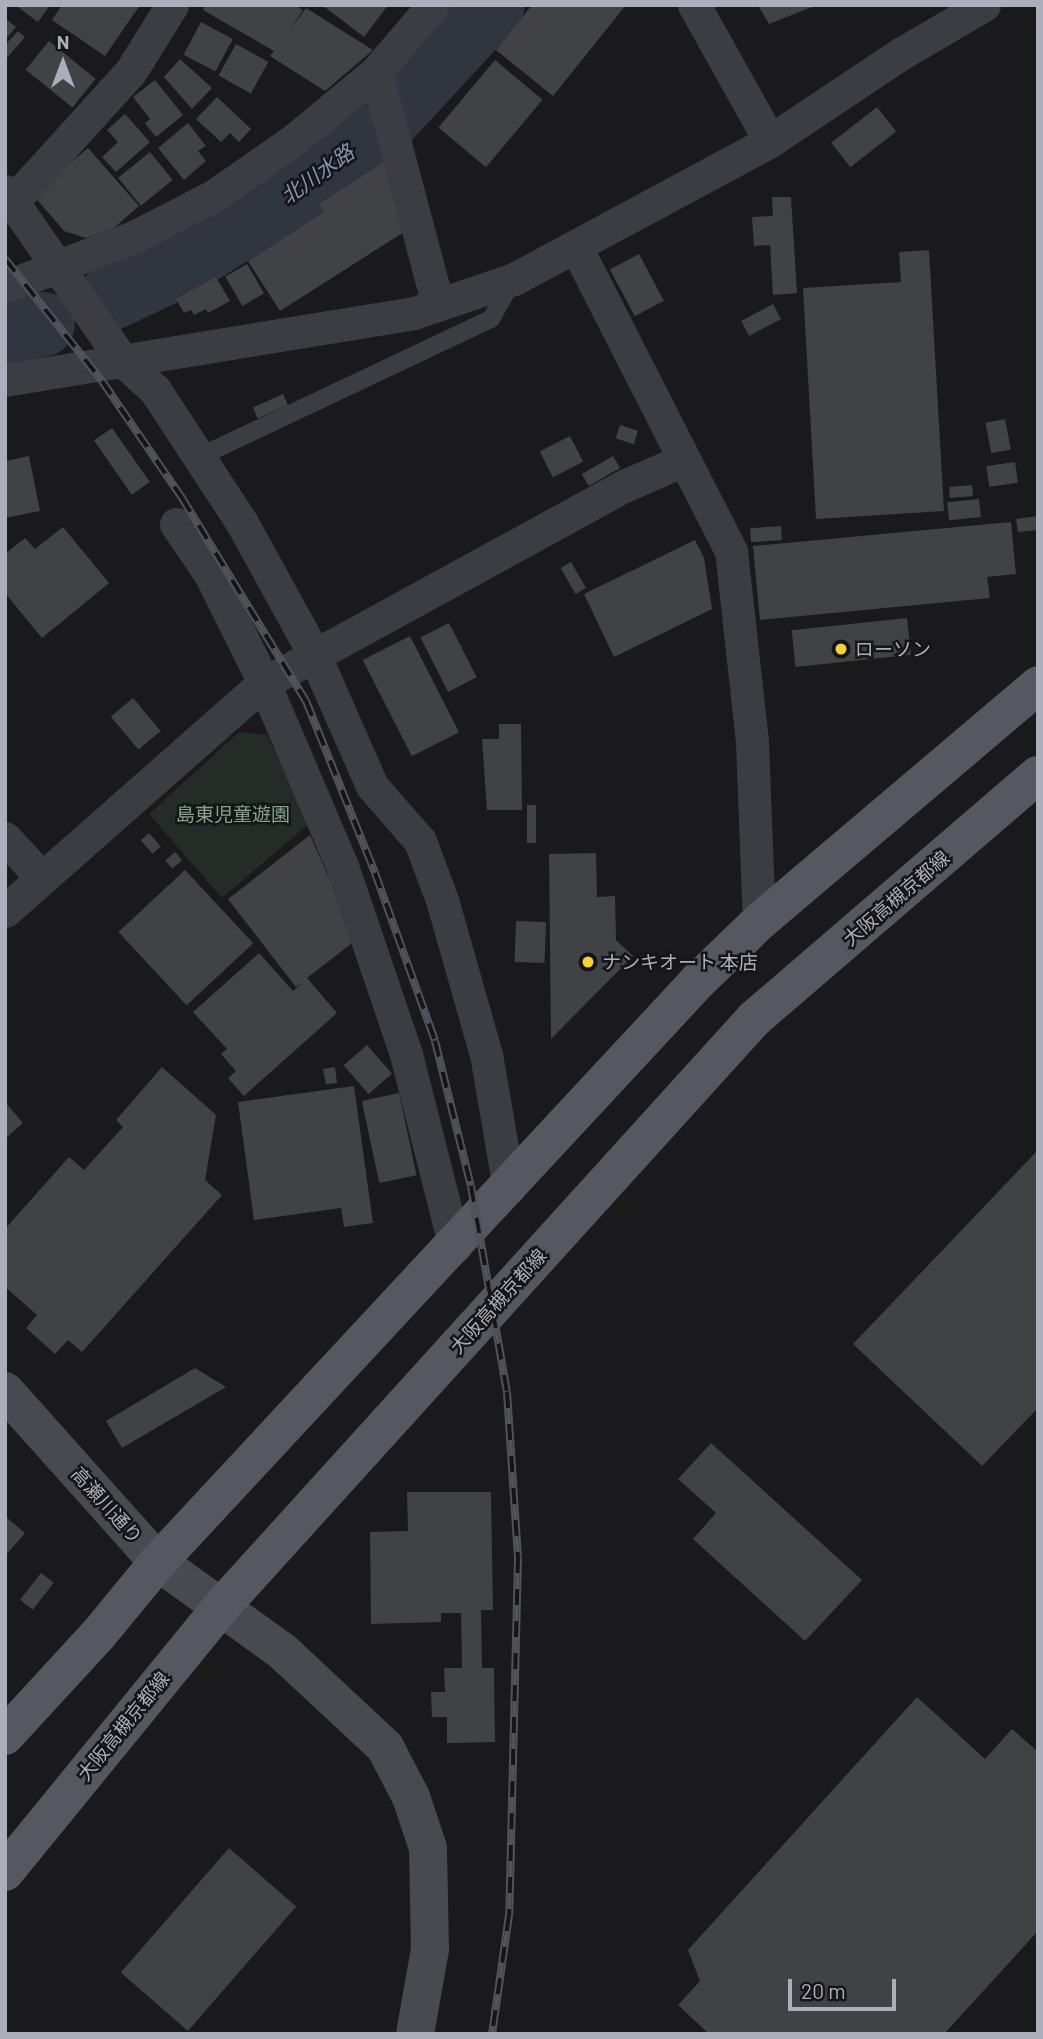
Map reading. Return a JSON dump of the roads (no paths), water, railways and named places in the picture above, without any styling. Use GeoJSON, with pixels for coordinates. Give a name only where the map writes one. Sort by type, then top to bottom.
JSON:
{"type":"FeatureCollection","features":[{"type":"Feature","properties":{"kind":"main road"},"geometry":{"type":"LineString","coordinates":[[5,1735],[98,1635],[158,1562],[759,922],[1038,685]]}},
{"type":"Feature","properties":{"kind":"main road","name":"大阪高槻京都線"},"geometry":{"type":"LineString","coordinates":[[5,1872],[220,1607],[754,1019],[1038,775]]}},
{"type":"Feature","properties":{"kind":"street"},"geometry":{"type":"LineString","coordinates":[[172,5],[131,71],[10,196],[122,360],[155,390],[199,457],[313,652],[372,786],[420,841],[442,900],[486,1054],[509,1188]]}},
{"type":"Feature","properties":{"kind":"street"},"geometry":{"type":"LineString","coordinates":[[5,287],[60,268],[215,195],[378,82],[433,5]]}},
{"type":"Feature","properties":{"kind":"street"},"geometry":{"type":"LineString","coordinates":[[694,5],[770,142]]}},
{"type":"Feature","properties":{"kind":"street"},"geometry":{"type":"LineString","coordinates":[[5,380],[122,360],[268,340],[438,305],[514,279],[770,142],[902,53],[984,5]]}},
{"type":"Feature","properties":{"kind":"street"},"geometry":{"type":"LineString","coordinates":[[378,82],[438,305]]}},
{"type":"Feature","properties":{"kind":"street"},"geometry":{"type":"LineString","coordinates":[[576,247],[731,551],[752,742],[759,922]]}},
{"type":"Feature","properties":{"kind":"street"},"geometry":{"type":"LineString","coordinates":[[5,911],[264,682],[313,652],[624,486],[684,460]]}},
{"type":"Feature","properties":{"kind":"street"},"geometry":{"type":"LineString","coordinates":[[176,524],[210,574],[264,682],[338,854],[376,960],[432,1150],[455,1247]]}},
{"type":"Feature","properties":{"kind":"street"},"geometry":{"type":"LineString","coordinates":[[5,838],[42,878]]}},
{"type":"Feature","properties":{"kind":"street","name":"高瀬川通り"},"geometry":{"type":"LineString","coordinates":[[5,1391],[158,1562],[282,1651],[385,1747],[411,1797],[428,1848],[432,1898],[430,1949],[415,2034]]}},
{"type":"Feature","properties":{"kind":"lane"},"geometry":{"type":"LineString","coordinates":[[199,457],[491,319],[514,279]]}},
{"type":"Feature","properties":{"kind":"waterway","name":"北川水路"},"geometry":{"type":"LineString","coordinates":[[107,299],[177,266],[313,181],[377,129],[492,5]]}},
{"type":"Feature","properties":{"kind":"waterway","name":"北川水路"},"geometry":{"type":"LineString","coordinates":[[5,333],[42,324]]}},
{"type":"Feature","properties":{"kind":"railway"},"geometry":{"type":"LineString","coordinates":[[5,259],[102,381],[182,498],[306,701],[375,873],[435,1041],[471,1186],[507,1392],[518,1557],[509,1915],[492,2034]]}},
{"type":"Feature","properties":{"kind":"place","name":"ローソン"},"geometry":{"type":"Point","coordinates":[841,649]}},
{"type":"Feature","properties":{"kind":"place","name":"ナンキオート 本店"},"geometry":{"type":"Point","coordinates":[588,962]}},
{"type":"Feature","properties":{"kind":"park label","name":"島東児童遊園"},"geometry":{"type":"Point","coordinates":[233,814]}}]}
